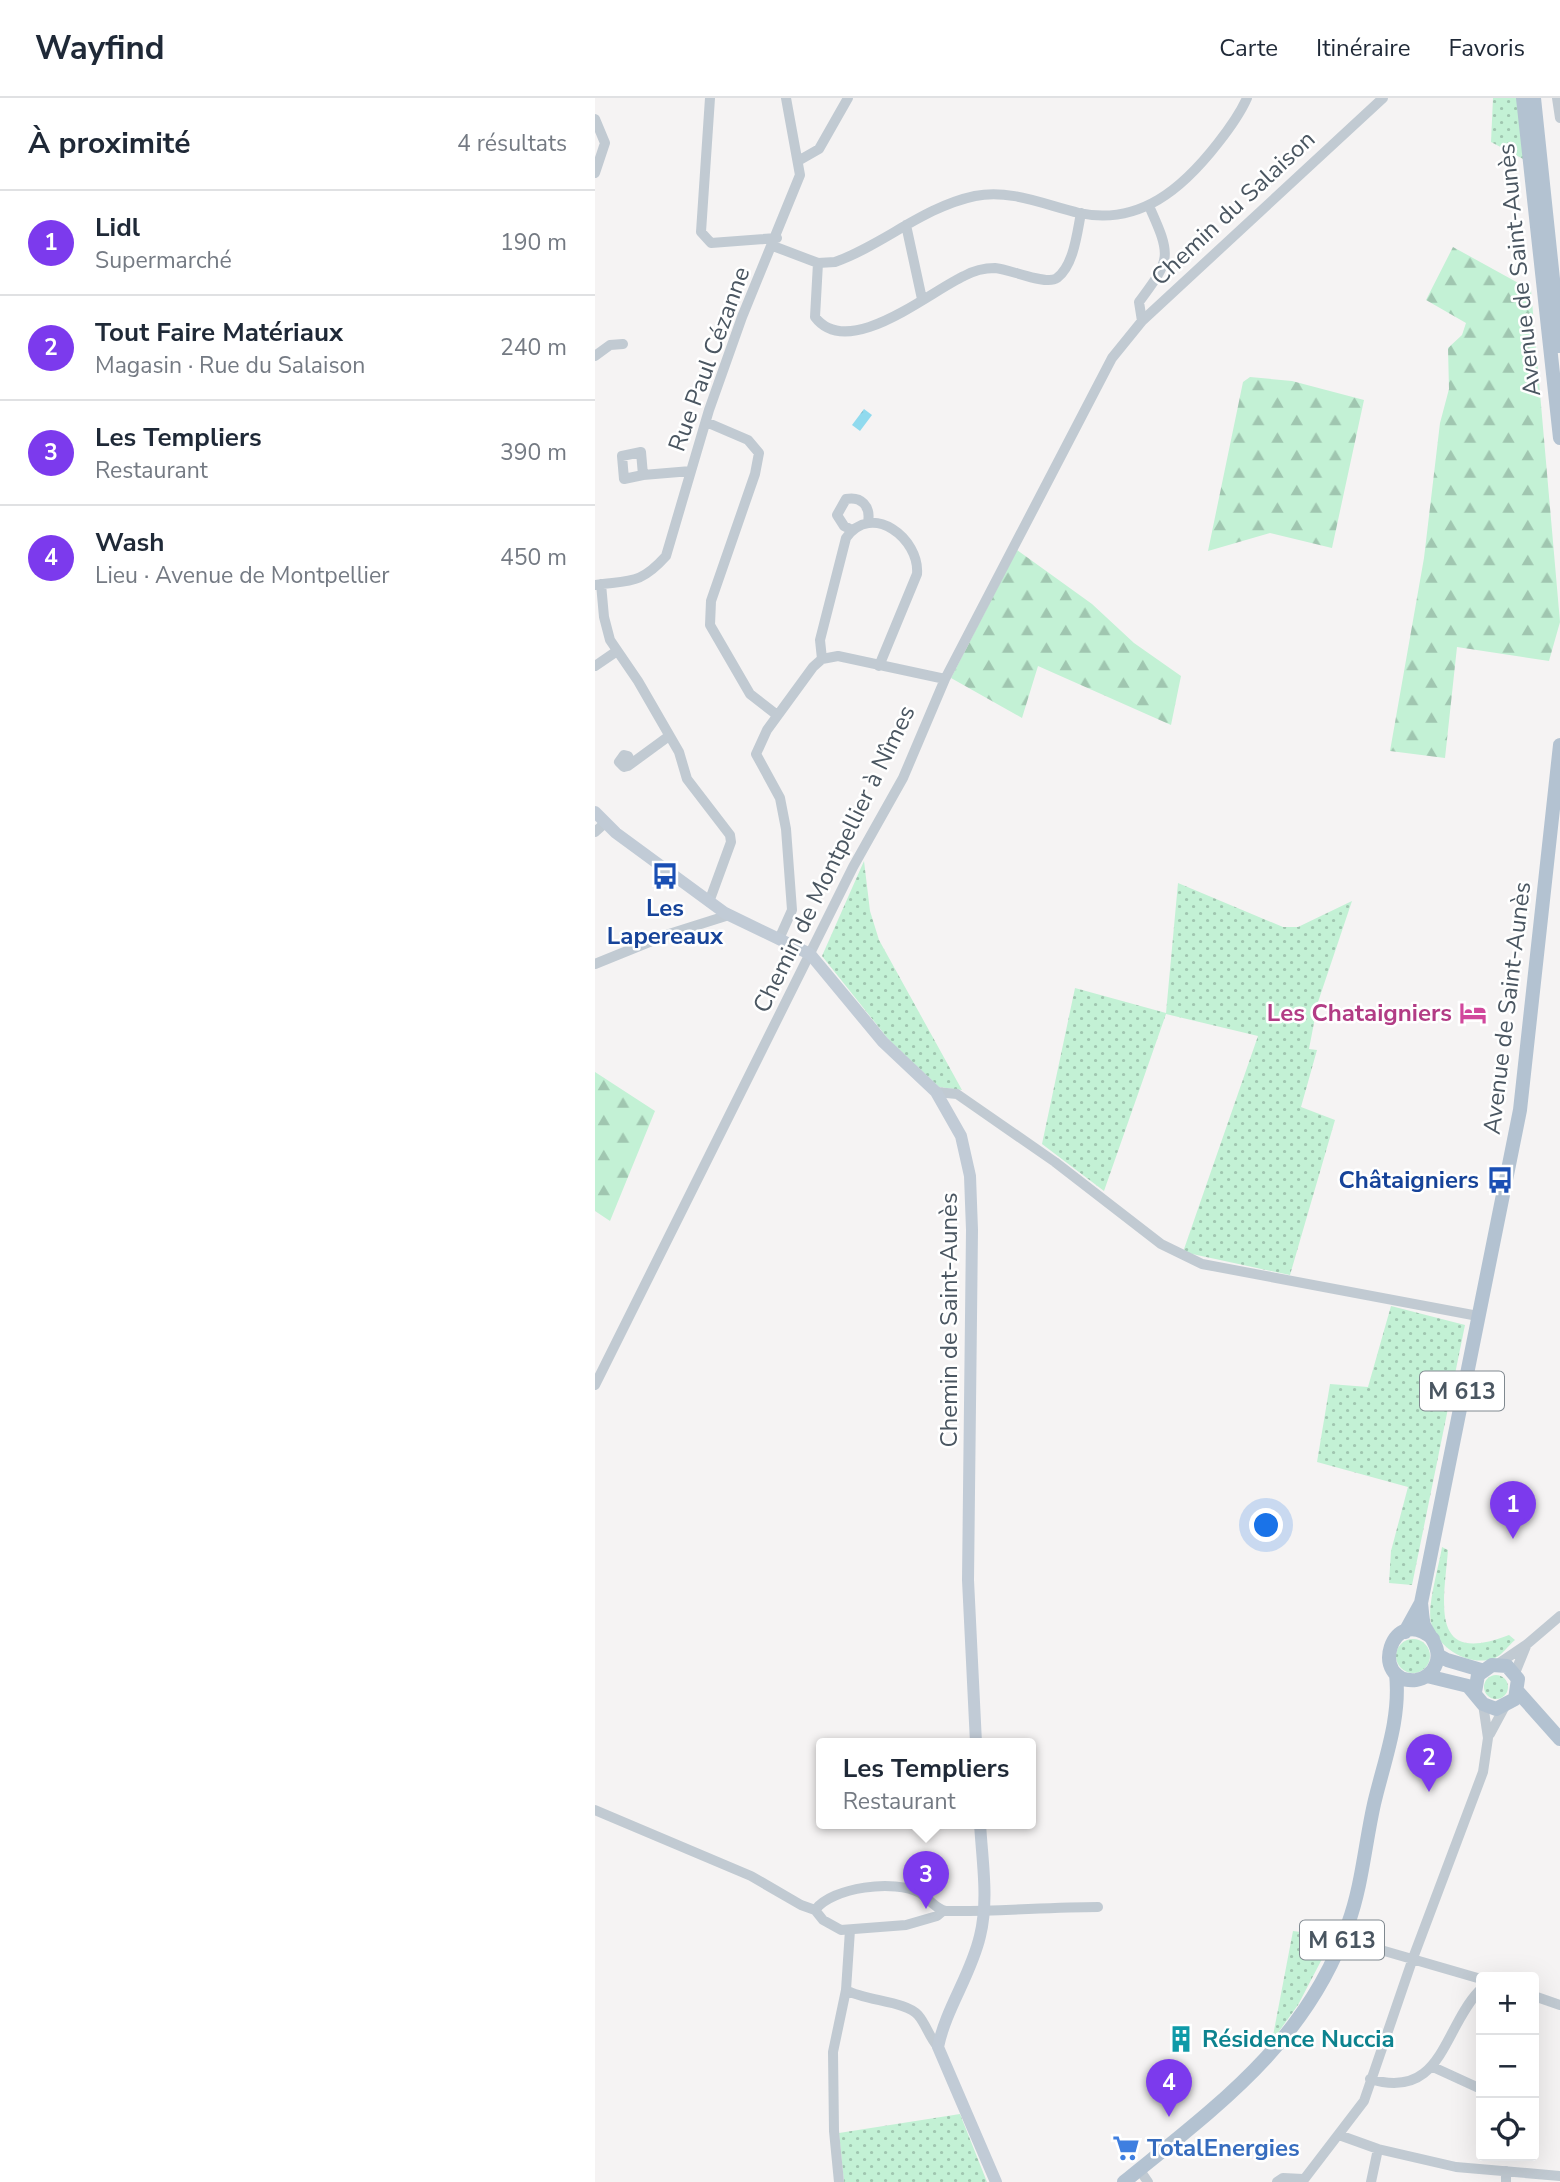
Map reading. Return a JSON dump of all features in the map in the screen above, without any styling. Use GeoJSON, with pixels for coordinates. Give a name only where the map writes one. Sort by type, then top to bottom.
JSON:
{"type":"FeatureCollection","features":[{"type":"Feature","properties":{"kind":"main road","name":"Avenue de Saint-Aunès"},"geometry":{"type":"LineString","coordinates":[[1523,98],[1553,259],[1560,346]]}},
{"type":"Feature","properties":{"kind":"main road","name":"Avenue de Saint-Aunès"},"geometry":{"type":"LineString","coordinates":[[1534,98],[1555,236],[1553,259],[1542,274],[1560,438]]}},
{"type":"Feature","properties":{"kind":"main road","name":"Avenue de Saint-Aunès"},"geometry":{"type":"LineString","coordinates":[[1405,1632],[1421,1603],[1520,1110],[1560,745]]}},
{"type":"Feature","properties":{"kind":"main road","name":"Avenue de Saint-Aunès"},"geometry":{"type":"LineString","coordinates":[[1421,1603],[1424,1624],[1433,1639]]}},
{"type":"Feature","properties":{"kind":"main road"},"geometry":{"type":"LineString","coordinates":[[1423,1677],[1433,1670],[1438,1655],[1433,1639],[1419,1631],[1405,1632],[1396,1637],[1388,1651],[1389,1660],[1397,1674],[1412,1680],[1440,1676],[1479,1698],[1511,1702],[1535,1711],[1560,1740]]}},
{"type":"Feature","properties":{"kind":"main road"},"geometry":{"type":"LineString","coordinates":[[1438,1655],[1481,1671]]}},
{"type":"Feature","properties":{"kind":"main road"},"geometry":{"type":"LineString","coordinates":[[1479,1698],[1476,1680],[1481,1671],[1498,1664],[1515,1673],[1511,1702]]}},
{"type":"Feature","properties":{"kind":"main road","name":"M 613"},"geometry":{"type":"LineString","coordinates":[[1124,2182],[1143,2176],[1216,2106],[1296,2026],[1317,1996],[1343,1939],[1356,1894],[1397,1712],[1397,1674]]}},
{"type":"Feature","properties":{"kind":"main road","name":"M 613"},"geometry":{"type":"LineString","coordinates":[[1397,1712],[1410,1688],[1423,1677]]}},
{"type":"Feature","properties":{"kind":"street"},"geometry":{"type":"LineString","coordinates":[[710,98],[701,232],[711,243],[775,242],[818,264],[849,257],[949,203],[980,195],[1016,196],[1081,213],[1112,216],[1149,206],[1189,179],[1231,125],[1247,98]]}},
{"type":"Feature","properties":{"kind":"street","name":"Rue Paul Cézanne"},"geometry":{"type":"LineString","coordinates":[[598,584],[632,582],[650,573],[666,556],[706,422],[742,317],[775,242],[800,175],[786,98]]}},
{"type":"Feature","properties":{"kind":"street"},"geometry":{"type":"LineString","coordinates":[[798,161],[819,149],[848,98]]}},
{"type":"Feature","properties":{"kind":"street","name":"Chemin du Salaison"},"geometry":{"type":"LineString","coordinates":[[1142,321],[1383,98]]}},
{"type":"Feature","properties":{"kind":"street"},"geometry":{"type":"LineString","coordinates":[[1557,98],[1560,118]]}},
{"type":"Feature","properties":{"kind":"street"},"geometry":{"type":"LineString","coordinates":[[595,119],[605,143],[595,173]]}},
{"type":"Feature","properties":{"kind":"street"},"geometry":{"type":"LineString","coordinates":[[1142,321],[1139,302],[1164,268],[1166,255],[1149,206]]}},
{"type":"Feature","properties":{"kind":"street"},"geometry":{"type":"LineString","coordinates":[[818,264],[815,317],[833,329],[853,332],[880,324],[922,299],[983,269],[1014,271],[1048,282],[1056,279],[1072,253],[1081,213]]}},
{"type":"Feature","properties":{"kind":"street"},"geometry":{"type":"LineString","coordinates":[[906,225],[922,299]]}},
{"type":"Feature","properties":{"kind":"street","name":"Chemin de Montpellier à Nîmes"},"geometry":{"type":"LineString","coordinates":[[595,1385],[853,867],[903,778],[945,679],[1112,358],[1142,321]]}},
{"type":"Feature","properties":{"kind":"street"},"geometry":{"type":"LineString","coordinates":[[598,353],[623,344]]}},
{"type":"Feature","properties":{"kind":"street"},"geometry":{"type":"LineString","coordinates":[[706,422],[748,440],[759,453],[755,474],[711,601],[710,625],[750,694],[778,715]]}},
{"type":"Feature","properties":{"kind":"street"},"geometry":{"type":"LineString","coordinates":[[643,475],[691,471]]}},
{"type":"Feature","properties":{"kind":"street"},"geometry":{"type":"LineString","coordinates":[[852,530],[844,526],[837,515],[846,499],[857,498],[863,502],[868,509],[868,522]]}},
{"type":"Feature","properties":{"kind":"street"},"geometry":{"type":"LineString","coordinates":[[822,659],[820,640],[846,538],[852,530],[868,522],[887,526],[912,548],[918,564],[917,574],[879,666]]}},
{"type":"Feature","properties":{"kind":"street"},"geometry":{"type":"LineString","coordinates":[[598,584],[610,640],[638,681],[681,757],[682,769],[687,779],[728,832],[731,842],[709,902]]}},
{"type":"Feature","properties":{"kind":"street"},"geometry":{"type":"LineString","coordinates":[[595,666],[617,651]]}},
{"type":"Feature","properties":{"kind":"street"},"geometry":{"type":"LineString","coordinates":[[779,939],[792,910],[786,829],[780,798],[756,754],[778,715],[813,667],[822,659],[838,656],[945,679]]}},
{"type":"Feature","properties":{"kind":"street"},"geometry":{"type":"LineString","coordinates":[[631,763],[669,736]]}},
{"type":"Feature","properties":{"kind":"street"},"geometry":{"type":"LineString","coordinates":[[595,813],[600,827],[709,902],[729,915],[810,954]]}},
{"type":"Feature","properties":{"kind":"street"},"geometry":{"type":"LineString","coordinates":[[595,964],[669,934],[729,915]]}},
{"type":"Feature","properties":{"kind":"street","name":"Chemin de Saint-Aunès"},"geometry":{"type":"LineString","coordinates":[[810,954],[883,1042],[936,1092],[961,1136],[970,1175],[968,1580],[976,1738]]}},
{"type":"Feature","properties":{"kind":"street"},"geometry":{"type":"LineString","coordinates":[[936,1092],[957,1094],[1055,1162],[1161,1244],[1202,1264],[1478,1316]]}},
{"type":"Feature","properties":{"kind":"street"},"geometry":{"type":"LineString","coordinates":[[1498,1664],[1526,1645],[1560,1616]]}},
{"type":"Feature","properties":{"kind":"street"},"geometry":{"type":"LineString","coordinates":[[1515,1673],[1526,1645]]}},
{"type":"Feature","properties":{"kind":"street"},"geometry":{"type":"LineString","coordinates":[[1276,2182],[1283,2178],[1302,2181],[1364,2101],[1413,1958],[1482,1776],[1488,1738],[1479,1698]]}},
{"type":"Feature","properties":{"kind":"street"},"geometry":{"type":"LineString","coordinates":[[1488,1738],[1511,1702]]}},
{"type":"Feature","properties":{"kind":"street"},"geometry":{"type":"LineString","coordinates":[[595,1810],[751,1876],[801,1905],[815,1910],[830,1925],[850,1930],[906,1925],[936,1916],[943,1911],[1098,1907]]}},
{"type":"Feature","properties":{"kind":"street"},"geometry":{"type":"LineString","coordinates":[[938,2047],[943,2024],[980,1937],[984,1909],[980,1829]]}},
{"type":"Feature","properties":{"kind":"street"},"geometry":{"type":"LineString","coordinates":[[815,1910],[832,1895],[865,1890],[881,1884],[896,1885],[919,1892],[943,1911]]}},
{"type":"Feature","properties":{"kind":"street"},"geometry":{"type":"LineString","coordinates":[[839,2182],[834,2132],[834,2052],[846,1990],[850,1930]]}},
{"type":"Feature","properties":{"kind":"street"},"geometry":{"type":"LineString","coordinates":[[1343,1939],[1476,1977]]}},
{"type":"Feature","properties":{"kind":"street"},"geometry":{"type":"LineString","coordinates":[[846,1990],[861,1998],[907,2007],[917,2014],[938,2047],[996,2182]]}},
{"type":"Feature","properties":{"kind":"street"},"geometry":{"type":"LineString","coordinates":[[1370,2079],[1394,2085],[1414,2080],[1433,2067],[1459,2017],[1476,1995]]}},
{"type":"Feature","properties":{"kind":"street"},"geometry":{"type":"LineString","coordinates":[[1539,1998],[1560,2005]]}},
{"type":"Feature","properties":{"kind":"street"},"geometry":{"type":"LineString","coordinates":[[1433,2067],[1476,2087]]}},
{"type":"Feature","properties":{"kind":"street"},"geometry":{"type":"LineString","coordinates":[[1339,2136],[1378,2149],[1456,2168],[1506,2176],[1560,2176]]}},
{"type":"Feature","properties":{"kind":"street"},"geometry":{"type":"LineString","coordinates":[[1371,2182],[1378,2149]]}},
{"type":"Feature","properties":{"kind":"green space"},"geometry":{"type":"Polygon","coordinates":[[[1493,98],[1520,98],[1525,160],[1491,142],[1493,98]]]}},
{"type":"Feature","properties":{"kind":"green space"},"geometry":{"type":"Polygon","coordinates":[[[1453,247],[1531,290],[1560,622],[1549,661],[1457,647],[1445,758],[1390,751],[1424,558],[1440,423],[1449,389],[1448,348],[1462,335],[1466,323],[1426,300],[1453,247]]]}},
{"type":"Feature","properties":{"kind":"green space"},"geometry":{"type":"Polygon","coordinates":[[[1250,377],[1292,381],[1364,400],[1332,548],[1270,533],[1208,551],[1243,382],[1250,377]]]}},
{"type":"Feature","properties":{"kind":"green space"},"geometry":{"type":"Polygon","coordinates":[[[1017,550],[1092,604],[1134,643],[1181,676],[1171,725],[1038,666],[1022,718],[951,678],[1017,550]]]}},
{"type":"Feature","properties":{"kind":"green space"},"geometry":{"type":"Polygon","coordinates":[[[864,861],[870,911],[879,940],[962,1090],[939,1087],[889,1040],[822,956],[864,861]]]}},
{"type":"Feature","properties":{"kind":"green space"},"geometry":{"type":"Polygon","coordinates":[[[1178,883],[1283,927],[1298,927],[1352,901],[1318,1002],[1309,1049],[1317,1050],[1301,1107],[1335,1120],[1290,1275],[1183,1252],[1258,1036],[1166,1014],[1104,1191],[1042,1144],[1075,988],[1166,1013],[1178,883]]]}},
{"type":"Feature","properties":{"kind":"green space"},"geometry":{"type":"Polygon","coordinates":[[[595,1072],[655,1111],[610,1221],[595,1211],[595,1072]]]}},
{"type":"Feature","properties":{"kind":"green space"},"geometry":{"type":"Polygon","coordinates":[[[1391,1306],[1465,1325],[1412,1585],[1389,1583],[1391,1551],[1408,1487],[1317,1462],[1330,1384],[1368,1387],[1391,1306]]]}},
{"type":"Feature","properties":{"kind":"green space"},"geometry":{"type":"Polygon","coordinates":[[[1442,1547],[1448,1550],[1444,1590],[1447,1624],[1453,1636],[1465,1643],[1483,1643],[1509,1635],[1515,1640],[1495,1658],[1475,1660],[1455,1654],[1434,1631],[1430,1615],[1442,1547]]]}},
{"type":"Feature","properties":{"kind":"green space"},"geometry":{"type":"Polygon","coordinates":[[[1413,1639],[1425,1644],[1430,1656],[1425,1668],[1413,1673],[1401,1668],[1396,1656],[1401,1644],[1413,1639]]]}},
{"type":"Feature","properties":{"kind":"green space"},"geometry":{"type":"Polygon","coordinates":[[[1496,1675],[1507,1682],[1508,1687],[1501,1698],[1496,1699],[1485,1692],[1484,1687],[1491,1676],[1496,1675]]]}},
{"type":"Feature","properties":{"kind":"green space"},"geometry":{"type":"Polygon","coordinates":[[[1293,1931],[1334,1936],[1298,2005],[1272,2041],[1293,1931]]]}},
{"type":"Feature","properties":{"kind":"green space"},"geometry":{"type":"Polygon","coordinates":[[[960,2114],[987,2182],[844,2182],[839,2133],[960,2114]]]}},
{"type":"Feature","properties":{"kind":"water"},"geometry":{"type":"Polygon","coordinates":[[[864,409],[872,415],[860,431],[852,425],[864,409]]]}},
{"type":"Feature","properties":{"kind":"place","name":"Les Lapereaux"},"geometry":{"type":"Point","coordinates":[665,876]}},
{"type":"Feature","properties":{"kind":"place","name":"Les Chataigniers"},"geometry":{"type":"Point","coordinates":[1473,1013]}},
{"type":"Feature","properties":{"kind":"place","name":"Châtaigniers"},"geometry":{"type":"Point","coordinates":[1500,1180]}},
{"type":"Feature","properties":{"kind":"place","name":"Lidl"},"geometry":{"type":"Point","coordinates":[1513,1539]}},
{"type":"Feature","properties":{"kind":"place","name":"Tout Faire Matériaux"},"geometry":{"type":"Point","coordinates":[1429,1792]}},
{"type":"Feature","properties":{"kind":"place","name":"Les Templiers"},"geometry":{"type":"Point","coordinates":[926,1909]}},
{"type":"Feature","properties":{"kind":"place","name":"Résidence Nuccia"},"geometry":{"type":"Point","coordinates":[1181,2039]}},
{"type":"Feature","properties":{"kind":"place","name":"Wash"},"geometry":{"type":"Point","coordinates":[1169,2117]}},
{"type":"Feature","properties":{"kind":"place","name":"TotalEnergies"},"geometry":{"type":"Point","coordinates":[1126,2148]}}]}
